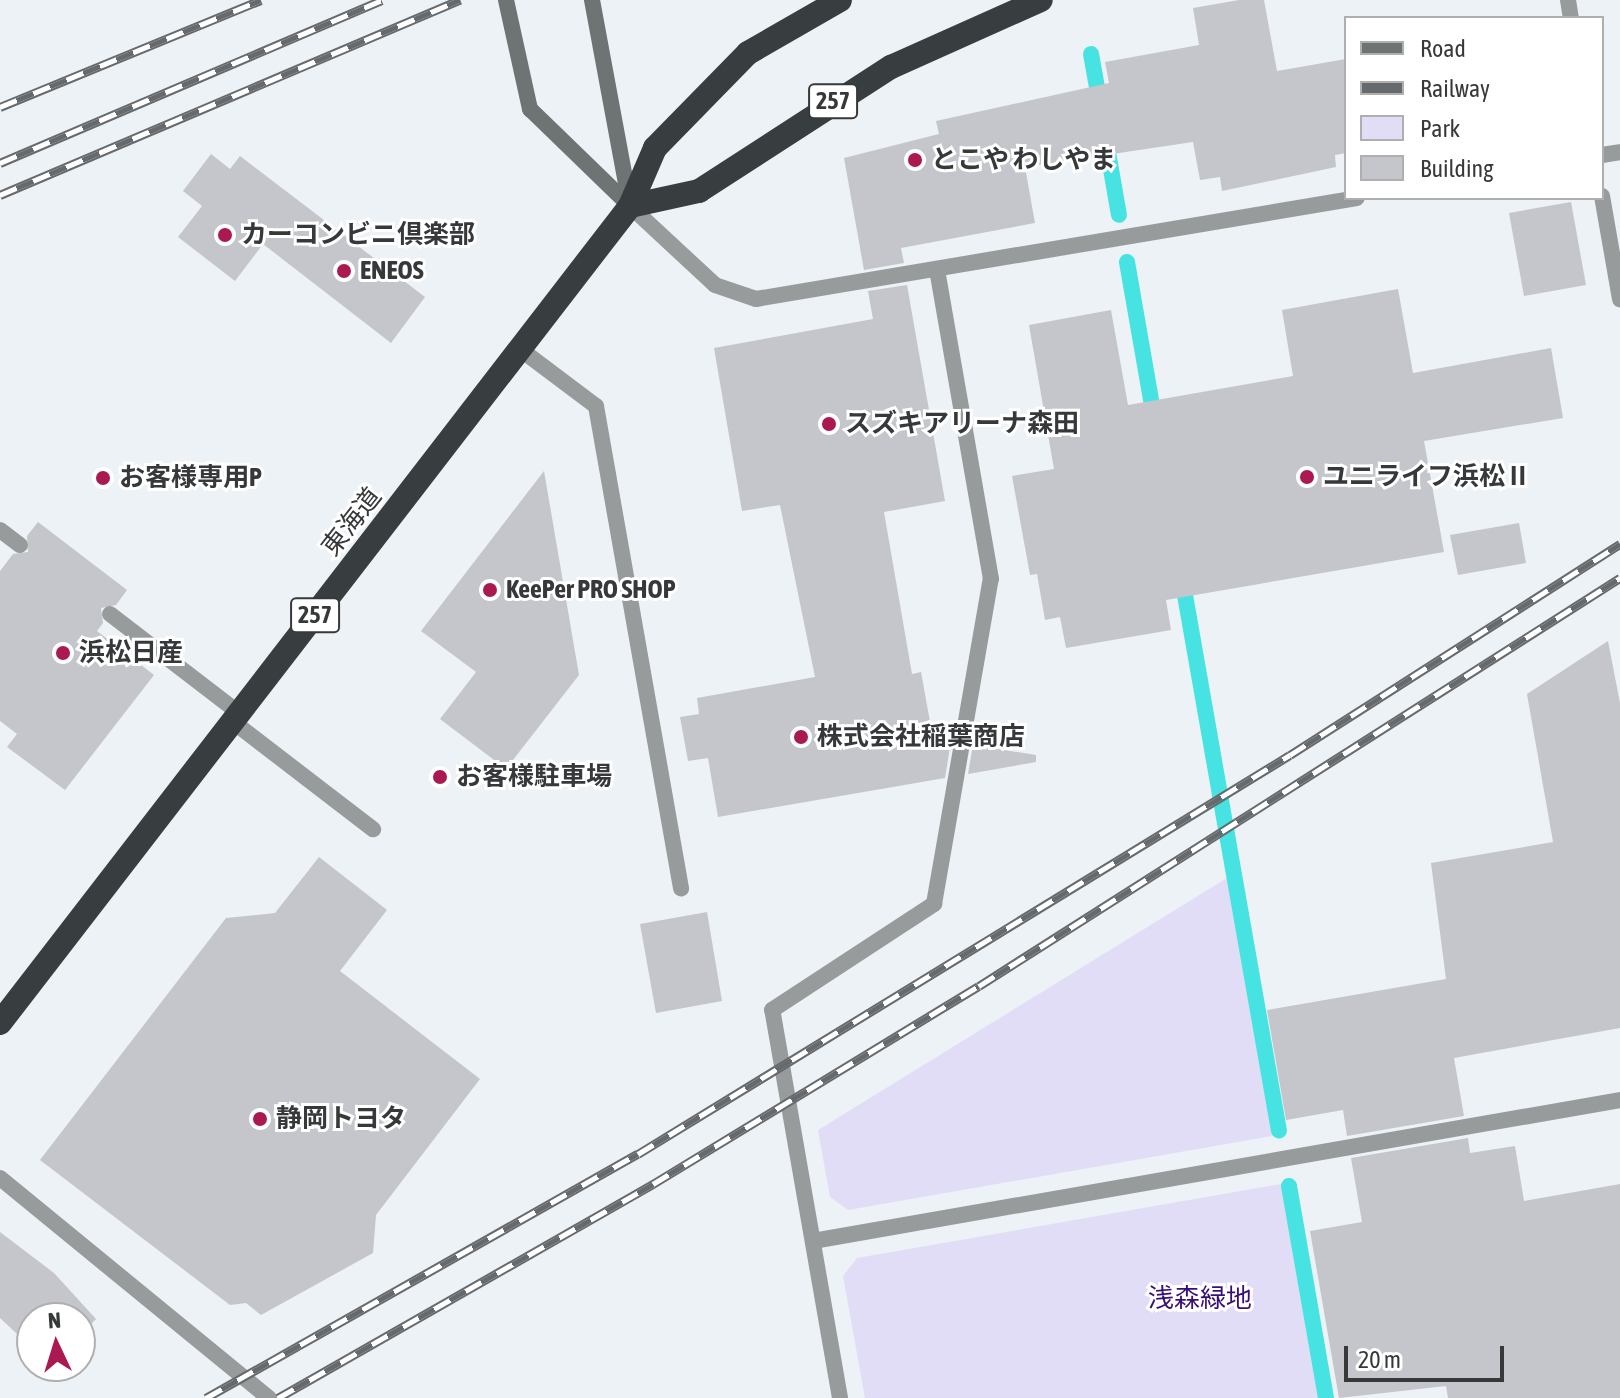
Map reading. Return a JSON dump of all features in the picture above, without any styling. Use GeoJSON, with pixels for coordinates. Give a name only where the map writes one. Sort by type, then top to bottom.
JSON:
{"type":"FeatureCollection","features":[{"type":"Feature","properties":{"kind":"highway","name":"東海道"},"geometry":{"type":"LineString","coordinates":[[0,1023],[630,206],[655,148],[714,83],[785,28],[840,0]]}},
{"type":"Feature","properties":{"kind":"highway","name":"257"},"geometry":{"type":"LineString","coordinates":[[630,206],[699,191],[891,67],[1041,0]]}},
{"type":"Feature","properties":{"kind":"street"},"geometry":{"type":"LineString","coordinates":[[506,0],[530,109],[630,206],[734,295],[777,299],[1345,200]]}},
{"type":"Feature","properties":{"kind":"street"},"geometry":{"type":"LineString","coordinates":[[592,0],[630,206]]}},
{"type":"Feature","properties":{"kind":"street"},"geometry":{"type":"LineString","coordinates":[[1603,200],[1620,299]]}},
{"type":"Feature","properties":{"kind":"street"},"geometry":{"type":"LineString","coordinates":[[840,1398],[772,1010],[934,904],[991,579],[937,270]]}},
{"type":"Feature","properties":{"kind":"street"},"geometry":{"type":"LineString","coordinates":[[520,349],[596,406],[681,889]]}},
{"type":"Feature","properties":{"kind":"street"},"geometry":{"type":"LineString","coordinates":[[0,530],[20,545]]}},
{"type":"Feature","properties":{"kind":"street"},"geometry":{"type":"LineString","coordinates":[[110,614],[373,829]]}},
{"type":"Feature","properties":{"kind":"street"},"geometry":{"type":"LineString","coordinates":[[813,1241],[1620,1100]]}},
{"type":"Feature","properties":{"kind":"street"},"geometry":{"type":"LineString","coordinates":[[0,1178],[269,1398]]}},
{"type":"Feature","properties":{"kind":"green space"},"geometry":{"type":"Polygon","coordinates":[[[1227,878],[1272,1136],[848,1210],[830,1197],[818,1130],[1227,878]]]}},
{"type":"Feature","properties":{"kind":"green space","name":"浅森緑地"},"geometry":{"type":"Polygon","coordinates":[[[1281,1184],[1318,1398],[865,1398],[843,1276],[857,1258],[1281,1184]]]}},
{"type":"Feature","properties":{"kind":"building"},"geometry":{"type":"Polygon","coordinates":[[[1239,0],[1264,0],[1277,71],[1344,59],[1344,153],[1335,155],[1336,167],[1222,191],[1220,177],[1200,180],[1193,142],[1025,167],[1035,223],[901,248],[904,263],[864,270],[844,158],[939,134],[936,121],[1109,83],[1105,62],[1199,45],[1193,8],[1239,0]]]}},
{"type":"Feature","properties":{"kind":"building"},"geometry":{"type":"Polygon","coordinates":[[[211,154],[230,169],[240,156],[425,297],[391,343],[263,244],[235,281],[178,237],[202,206],[183,191],[211,154]]]}},
{"type":"Feature","properties":{"kind":"building"},"geometry":{"type":"Polygon","coordinates":[[[1571,202],[1586,285],[1524,296],[1509,213],[1571,202]]]}},
{"type":"Feature","properties":{"kind":"building"},"geometry":{"type":"Polygon","coordinates":[[[907,285],[945,501],[884,512],[912,674],[921,672],[933,738],[951,741],[945,778],[718,817],[708,758],[688,761],[680,717],[699,714],[697,698],[815,677],[780,505],[742,511],[714,348],[873,319],[868,291],[907,285]]]}},
{"type":"Feature","properties":{"kind":"building"},"geometry":{"type":"Polygon","coordinates":[[[1398,289],[1413,373],[1551,348],[1563,418],[1424,441],[1444,552],[1166,600],[1171,630],[1066,648],[1060,617],[1045,620],[1037,574],[1030,575],[1012,476],[1054,469],[1029,325],[1111,310],[1128,405],[1293,376],[1282,310],[1398,289]]]}},
{"type":"Feature","properties":{"kind":"building"},"geometry":{"type":"Polygon","coordinates":[[[544,471],[579,675],[506,769],[440,719],[476,672],[421,631],[544,471]]]}},
{"type":"Feature","properties":{"kind":"building","name":"浜松日産"},"geometry":{"type":"Polygon","coordinates":[[[38,522],[127,590],[116,605],[101,608],[103,623],[97,631],[154,675],[65,790],[7,747],[17,734],[0,721],[0,571],[13,554],[28,552],[27,536],[38,522]]]}},
{"type":"Feature","properties":{"kind":"building"},"geometry":{"type":"Polygon","coordinates":[[[1519,523],[1526,563],[1458,575],[1450,535],[1519,523]]]}},
{"type":"Feature","properties":{"kind":"building"},"geometry":{"type":"Polygon","coordinates":[[[1608,641],[1620,703],[1620,1028],[1454,1058],[1464,1116],[1347,1136],[1343,1110],[1286,1120],[1267,1010],[1446,979],[1431,863],[1553,842],[1527,694],[1608,641]]]}},
{"type":"Feature","properties":{"kind":"building"},"geometry":{"type":"Polygon","coordinates":[[[973,745],[1036,755],[1036,762],[968,774],[973,745]]]}},
{"type":"Feature","properties":{"kind":"building","name":"静岡トヨタ"},"geometry":{"type":"Polygon","coordinates":[[[319,857],[387,910],[340,971],[480,1079],[376,1215],[373,1253],[261,1315],[246,1303],[230,1305],[40,1160],[226,918],[275,913],[319,857]]]}},
{"type":"Feature","properties":{"kind":"building"},"geometry":{"type":"Polygon","coordinates":[[[707,912],[722,1001],[656,1013],[640,924],[707,912]]]}},
{"type":"Feature","properties":{"kind":"building"},"geometry":{"type":"Polygon","coordinates":[[[1468,1138],[1470,1153],[1515,1146],[1524,1201],[1620,1184],[1620,1398],[1448,1398],[1446,1386],[1339,1398],[1310,1231],[1362,1222],[1351,1158],[1468,1138]]]}},
{"type":"Feature","properties":{"kind":"building"},"geometry":{"type":"Polygon","coordinates":[[[0,1232],[54,1273],[80,1302],[16,1302],[16,1333],[0,1318],[0,1232]]]}},
{"type":"Feature","properties":{"kind":"waterway"},"geometry":{"type":"LineString","coordinates":[[1091,54],[1100,104]]}},
{"type":"Feature","properties":{"kind":"waterway"},"geometry":{"type":"LineString","coordinates":[[1105,135],[1119,215]]}},
{"type":"Feature","properties":{"kind":"waterway"},"geometry":{"type":"LineString","coordinates":[[1127,262],[1155,422]]}},
{"type":"Feature","properties":{"kind":"waterway"},"geometry":{"type":"LineString","coordinates":[[1182,578],[1279,1131]]}},
{"type":"Feature","properties":{"kind":"waterway"},"geometry":{"type":"LineString","coordinates":[[1289,1186],[1326,1398]]}},
{"type":"Feature","properties":{"kind":"railway"},"geometry":{"type":"LineString","coordinates":[[0,107],[261,0]]}},
{"type":"Feature","properties":{"kind":"railway"},"geometry":{"type":"LineString","coordinates":[[0,163],[382,0]]}},
{"type":"Feature","properties":{"kind":"railway"},"geometry":{"type":"LineString","coordinates":[[0,195],[460,0]]}},
{"type":"Feature","properties":{"kind":"railway"},"geometry":{"type":"LineString","coordinates":[[206,1398],[638,1154],[1290,755],[1620,544]]}},
{"type":"Feature","properties":{"kind":"railway"},"geometry":{"type":"LineString","coordinates":[[278,1398],[653,1184],[979,986],[1620,578]]}},
{"type":"Feature","properties":{"kind":"place","name":"とこや わしやま"},"geometry":{"type":"Point","coordinates":[915,160]}},
{"type":"Feature","properties":{"kind":"place","name":"カーコンビニ倶楽部"},"geometry":{"type":"Point","coordinates":[225,235]}},
{"type":"Feature","properties":{"kind":"place","name":"ENEOS"},"geometry":{"type":"Point","coordinates":[344,271]}},
{"type":"Feature","properties":{"kind":"place","name":"スズキアリーナ森田"},"geometry":{"type":"Point","coordinates":[829,424]}},
{"type":"Feature","properties":{"kind":"place","name":"ユニライフ浜松Ⅱ"},"geometry":{"type":"Point","coordinates":[1307,477]}},
{"type":"Feature","properties":{"kind":"place","name":"お客様専用P"},"geometry":{"type":"Point","coordinates":[103,478]}},
{"type":"Feature","properties":{"kind":"place","name":"KeePer PRO SHOP"},"geometry":{"type":"Point","coordinates":[490,590]}},
{"type":"Feature","properties":{"kind":"place","name":"浜松日産"},"geometry":{"type":"Point","coordinates":[63,653]}},
{"type":"Feature","properties":{"kind":"place","name":"株式会社稲葉商店"},"geometry":{"type":"Point","coordinates":[801,737]}},
{"type":"Feature","properties":{"kind":"place","name":"お客様駐車場"},"geometry":{"type":"Point","coordinates":[440,777]}},
{"type":"Feature","properties":{"kind":"place","name":"静岡トヨタ"},"geometry":{"type":"Point","coordinates":[260,1119]}}]}
